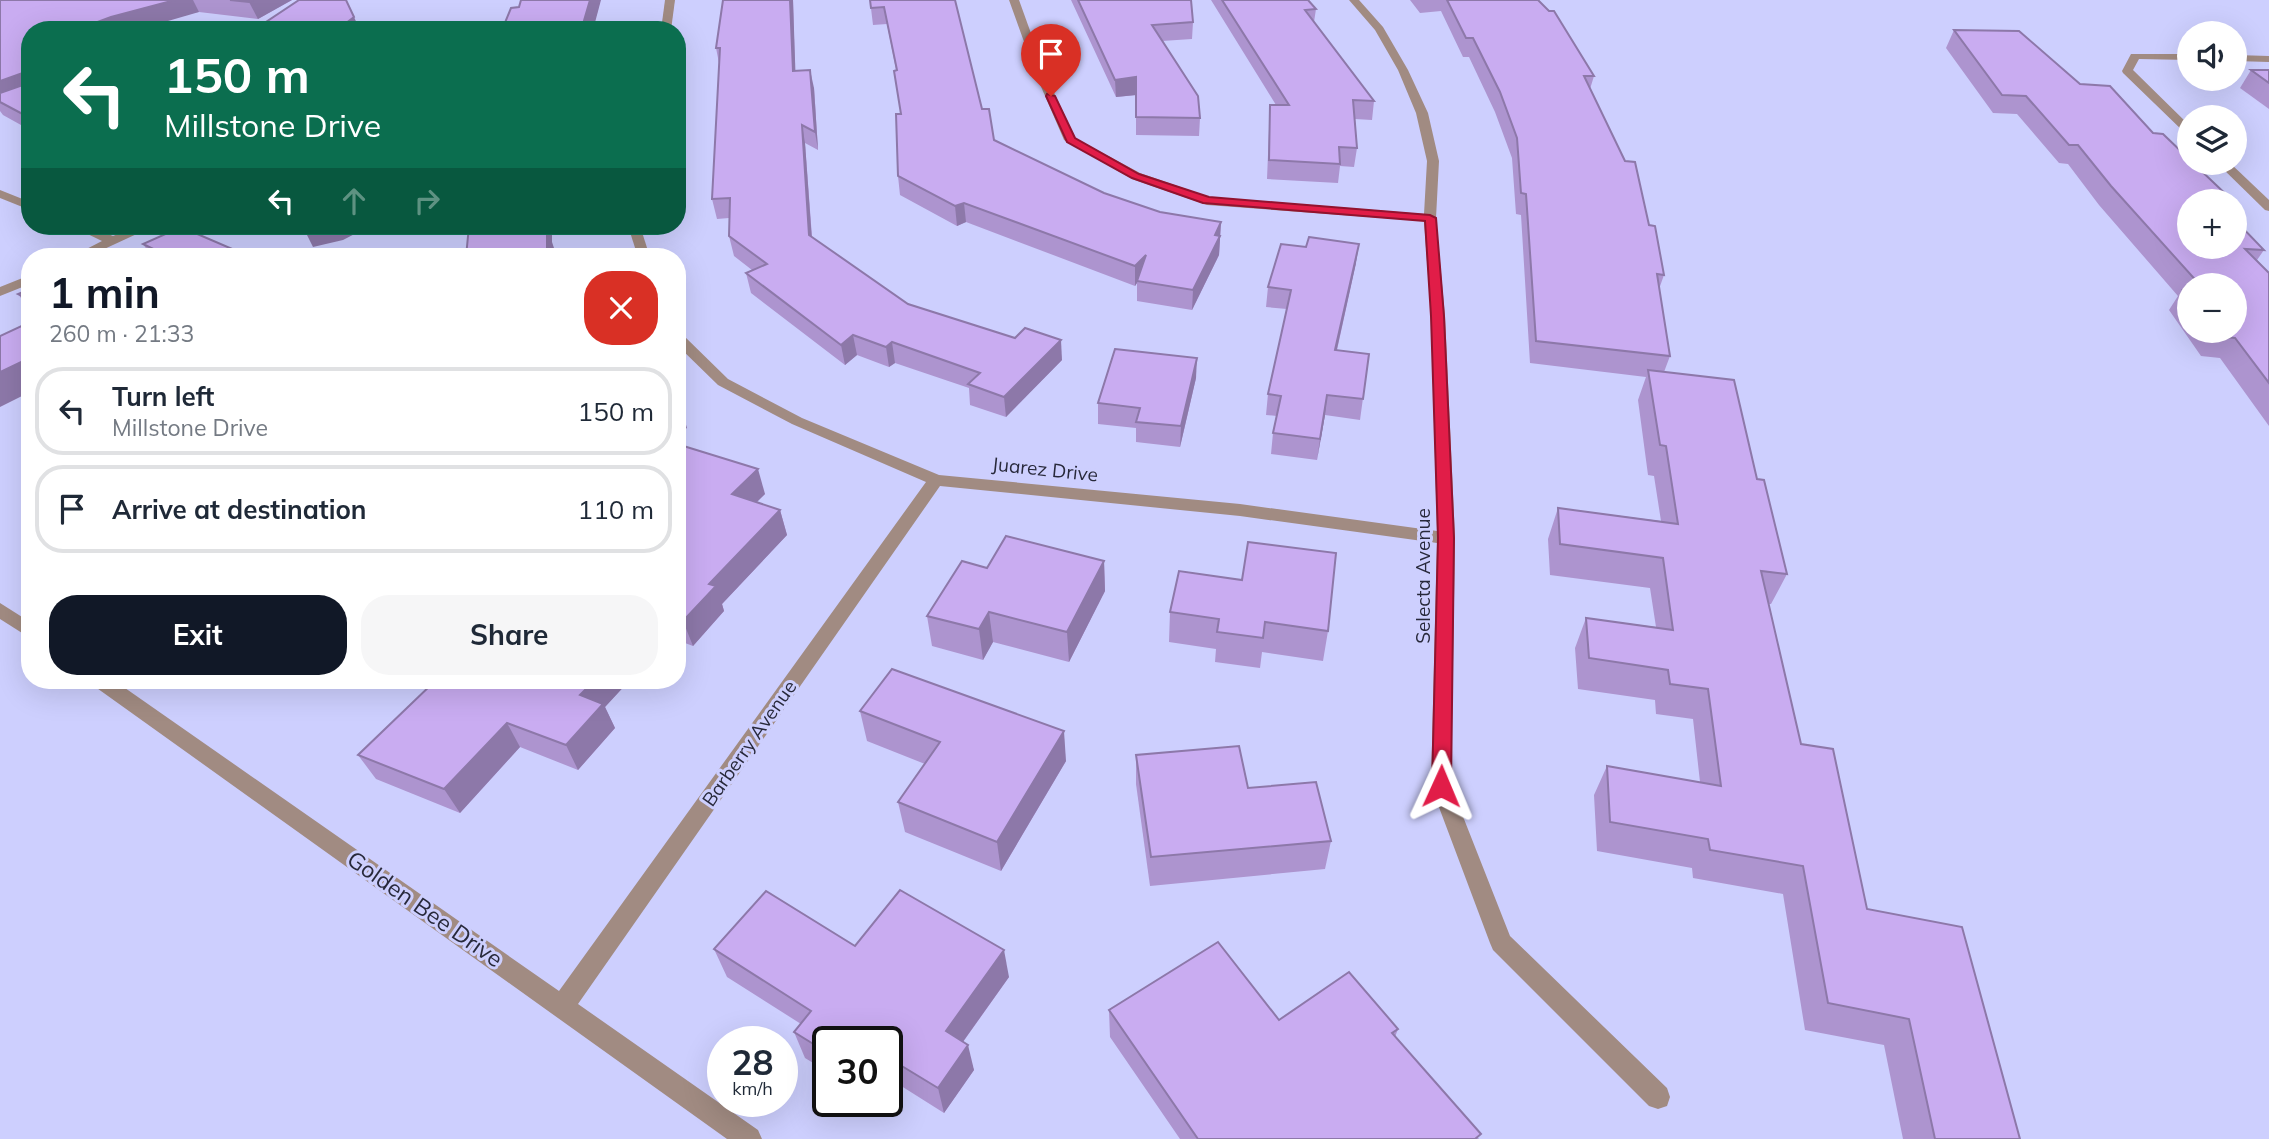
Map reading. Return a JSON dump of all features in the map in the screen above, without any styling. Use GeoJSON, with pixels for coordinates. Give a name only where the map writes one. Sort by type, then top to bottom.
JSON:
{"type":"FeatureCollection","features":[{"type":"Feature","properties":{"kind":"street"},"geometry":{"type":"LineString","coordinates":[[667,21],[670,0]]}},
{"type":"Feature","properties":{"kind":"street"},"geometry":{"type":"LineString","coordinates":[[1014,0],[1041,75],[1070,140],[1136,176],[1207,201],[1430,218]]}},
{"type":"Feature","properties":{"kind":"street","name":"Selecta Avenue"},"geometry":{"type":"LineString","coordinates":[[1354,0],[1379,29],[1403,70],[1422,113],[1433,161],[1430,218],[1446,538],[1441,786],[1500,943],[1658,1097]]}},
{"type":"Feature","properties":{"kind":"street"},"geometry":{"type":"LineString","coordinates":[[2177,57],[2135,56],[2127,71],[2177,119]]}},
{"type":"Feature","properties":{"kind":"street"},"geometry":{"type":"LineString","coordinates":[[2247,58],[2269,59]]}},
{"type":"Feature","properties":{"kind":"street"},"geometry":{"type":"LineString","coordinates":[[2236,175],[2269,206]]}},
{"type":"Feature","properties":{"kind":"street"},"geometry":{"type":"LineString","coordinates":[[0,194],[21,202]]}},
{"type":"Feature","properties":{"kind":"street"},"geometry":{"type":"LineString","coordinates":[[99,235],[113,241]]}},
{"type":"Feature","properties":{"kind":"street"},"geometry":{"type":"LineString","coordinates":[[97,248],[127,235]]}},
{"type":"Feature","properties":{"kind":"street"},"geometry":{"type":"LineString","coordinates":[[0,292],[21,283]]}},
{"type":"Feature","properties":{"kind":"street","name":"Juarez Drive"},"geometry":{"type":"LineString","coordinates":[[686,346],[723,382],[797,421],[936,480],[1240,510],[1446,538]]}},
{"type":"Feature","properties":{"kind":"street","name":"Barberry Avenue"},"geometry":{"type":"LineString","coordinates":[[563,1006],[936,480]]}},
{"type":"Feature","properties":{"kind":"street"},"geometry":{"type":"LineString","coordinates":[[0,610],[21,625]]}},
{"type":"Feature","properties":{"kind":"street","name":"Golden Bee Drive"},"geometry":{"type":"LineString","coordinates":[[111,689],[749,1139]]}},
{"type":"Feature","properties":{"kind":"building"},"geometry":{"type":"Polygon","coordinates":[[[0,0],[175,0],[100,21],[21,21],[21,113],[0,102],[0,93],[20,86],[20,74],[0,81],[0,0]]]}},
{"type":"Feature","properties":{"kind":"building"},"geometry":{"type":"Polygon","coordinates":[[[299,0],[346,0],[354,17],[349,21],[268,21],[299,0]]]}},
{"type":"Feature","properties":{"kind":"building"},"geometry":{"type":"Polygon","coordinates":[[[521,0],[590,0],[584,21],[506,21],[511,8],[519,7],[521,0]]]}},
{"type":"Feature","properties":{"kind":"building"},"geometry":{"type":"Polygon","coordinates":[[[723,0],[790,0],[793,71],[810,70],[815,132],[802,125],[809,235],[908,304],[1015,338],[1025,328],[1061,340],[1004,397],[968,384],[980,373],[892,342],[886,347],[853,335],[841,345],[746,273],[767,264],[729,236],[730,198],[712,199],[720,48],[716,48],[723,0]]]}},
{"type":"Feature","properties":{"kind":"building"},"geometry":{"type":"Polygon","coordinates":[[[870,0],[955,0],[982,109],[989,109],[994,140],[1104,193],[1160,212],[1221,222],[1215,235],[1220,236],[1193,290],[1137,281],[1146,255],[1135,266],[964,203],[955,206],[898,176],[896,114],[901,114],[894,71],[897,70],[884,7],[871,8],[870,0]]]}},
{"type":"Feature","properties":{"kind":"building"},"geometry":{"type":"Polygon","coordinates":[[[1078,0],[1191,0],[1193,22],[1152,25],[1198,96],[1200,118],[1136,117],[1136,77],[1115,80],[1078,0]]]}},
{"type":"Feature","properties":{"kind":"building"},"geometry":{"type":"Polygon","coordinates":[[[1222,0],[1308,0],[1316,9],[1305,10],[1374,101],[1353,100],[1357,148],[1339,147],[1340,164],[1269,160],[1270,105],[1289,105],[1222,0]]]}},
{"type":"Feature","properties":{"kind":"building"},"geometry":{"type":"Polygon","coordinates":[[[1447,0],[1538,0],[1549,11],[1554,11],[1594,76],[1584,76],[1625,161],[1635,162],[1649,225],[1655,226],[1664,275],[1657,274],[1670,356],[1536,341],[1526,194],[1521,193],[1517,138],[1500,92],[1473,38],[1466,38],[1447,0]]]}},
{"type":"Feature","properties":{"kind":"building"},"geometry":{"type":"Polygon","coordinates":[[[1954,30],[2019,31],[2080,84],[2110,86],[2153,133],[2163,134],[2177,147],[2177,175],[2206,175],[2220,189],[2177,189],[2177,259],[2247,259],[2247,251],[2269,273],[2269,383],[2239,343],[2247,343],[2247,273],[2189,273],[2111,186],[2078,145],[2069,145],[2026,96],[2002,95],[1954,30]]]}},
{"type":"Feature","properties":{"kind":"building"},"geometry":{"type":"Polygon","coordinates":[[[2251,70],[2269,70],[2269,83],[2251,70]]]}},
{"type":"Feature","properties":{"kind":"building"},"geometry":{"type":"Polygon","coordinates":[[[2247,232],[2264,250],[2247,249],[2247,232]]]}},
{"type":"Feature","properties":{"kind":"building"},"geometry":{"type":"Polygon","coordinates":[[[163,235],[200,235],[230,248],[151,248],[143,244],[163,235]]]}},
{"type":"Feature","properties":{"kind":"building"},"geometry":{"type":"Polygon","coordinates":[[[468,235],[547,235],[547,248],[467,248],[468,235]]]}},
{"type":"Feature","properties":{"kind":"building"},"geometry":{"type":"Polygon","coordinates":[[[1309,237],[1359,244],[1335,350],[1369,354],[1363,399],[1327,395],[1320,439],[1273,433],[1281,396],[1268,394],[1291,290],[1268,287],[1281,244],[1306,247],[1309,237]]]}},
{"type":"Feature","properties":{"kind":"building"},"geometry":{"type":"Polygon","coordinates":[[[21,326],[21,362],[0,372],[0,336],[21,326]]]}},
{"type":"Feature","properties":{"kind":"building"},"geometry":{"type":"Polygon","coordinates":[[[1115,349],[1197,358],[1181,426],[1136,422],[1140,408],[1098,403],[1115,349]]]}},
{"type":"Feature","properties":{"kind":"building"},"geometry":{"type":"Polygon","coordinates":[[[1648,370],[1734,380],[1757,479],[1764,480],[1787,574],[1761,571],[1801,744],[1833,749],[1867,909],[1962,927],[2020,1139],[1935,1139],[1909,1019],[1828,1003],[1803,866],[1710,850],[1708,839],[1610,822],[1607,766],[1721,786],[1708,689],[1670,684],[1668,670],[1589,658],[1586,618],[1673,630],[1663,558],[1560,544],[1558,508],[1678,524],[1666,446],[1660,445],[1648,370]]]}},
{"type":"Feature","properties":{"kind":"building"},"geometry":{"type":"Polygon","coordinates":[[[686,447],[758,469],[732,494],[780,510],[709,584],[716,586],[686,618],[686,447]]]}},
{"type":"Feature","properties":{"kind":"building"},"geometry":{"type":"Polygon","coordinates":[[[1006,536],[1104,561],[1067,632],[989,612],[979,629],[927,616],[962,561],[987,568],[1006,536]]]}},
{"type":"Feature","properties":{"kind":"building"},"geometry":{"type":"Polygon","coordinates":[[[1248,542],[1336,553],[1328,631],[1265,622],[1263,638],[1217,632],[1219,619],[1170,612],[1179,571],[1242,580],[1248,542]]]}},
{"type":"Feature","properties":{"kind":"building"},"geometry":{"type":"Polygon","coordinates":[[[892,669],[1064,731],[997,842],[898,802],[940,742],[860,711],[892,669]]]}},
{"type":"Feature","properties":{"kind":"building"},"geometry":{"type":"Polygon","coordinates":[[[427,689],[586,689],[580,695],[603,704],[566,745],[507,723],[444,789],[358,755],[427,689]]]}},
{"type":"Feature","properties":{"kind":"building"},"geometry":{"type":"Polygon","coordinates":[[[1239,746],[1248,788],[1316,782],[1331,841],[1151,857],[1136,755],[1239,746]]]}},
{"type":"Feature","properties":{"kind":"building"},"geometry":{"type":"Polygon","coordinates":[[[900,890],[1004,950],[946,1031],[968,1045],[938,1088],[903,1067],[903,1026],[812,1026],[812,1043],[798,1034],[798,1027],[811,1011],[714,949],[766,891],[855,946],[900,890]]]}},
{"type":"Feature","properties":{"kind":"building"},"geometry":{"type":"Polygon","coordinates":[[[1218,942],[1279,1020],[1349,972],[1398,1029],[1392,1033],[1481,1134],[1475,1139],[1198,1139],[1109,1010],[1218,942]]]}},
{"type":"Feature","properties":{"kind":"route"},"geometry":{"type":"LineString","coordinates":[[1051,96],[1070,140],[1136,176],[1207,201],[1430,218],[1446,538],[1441,786]]}}]}
